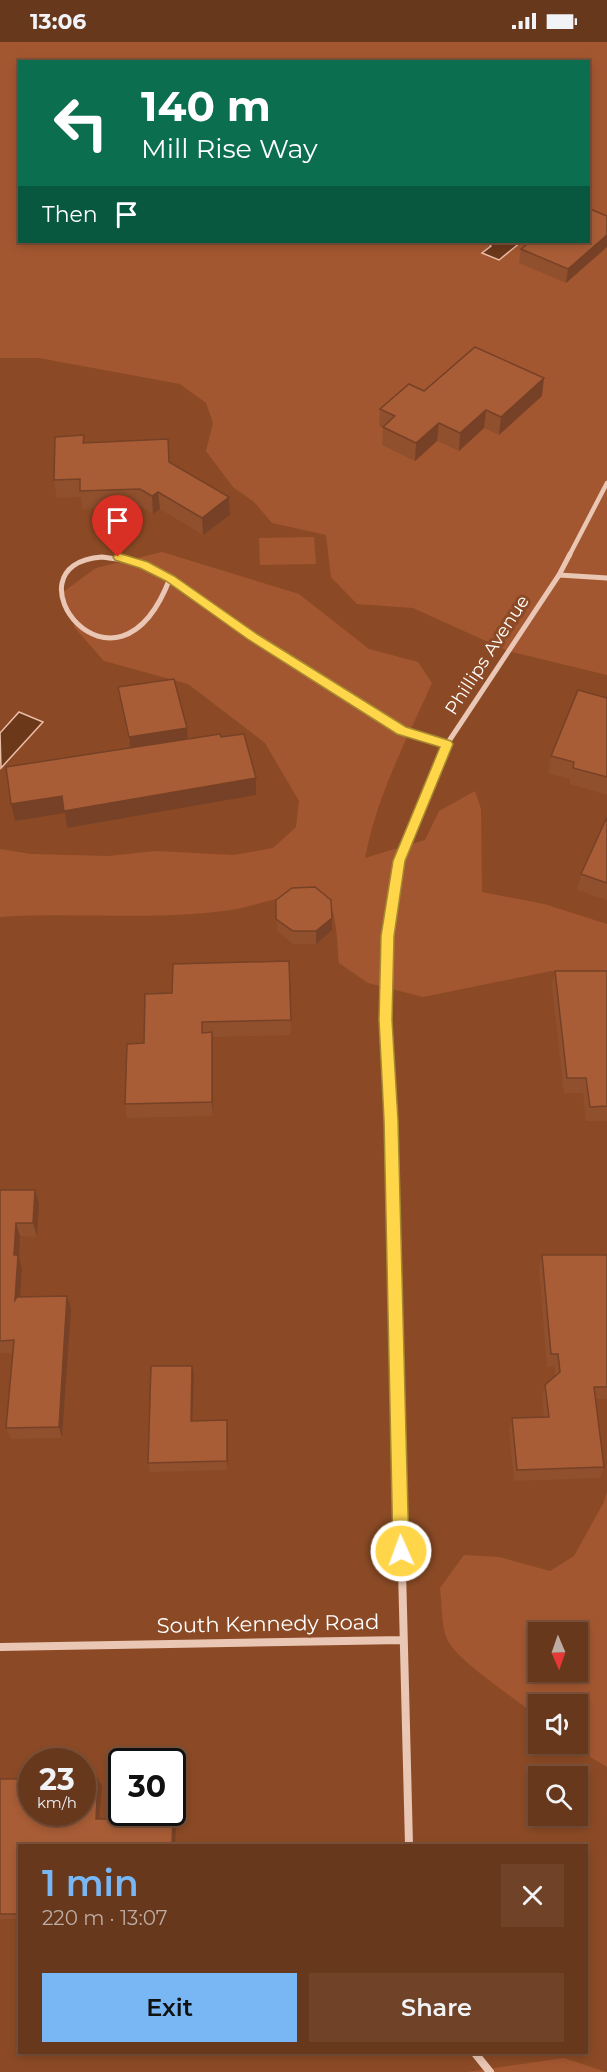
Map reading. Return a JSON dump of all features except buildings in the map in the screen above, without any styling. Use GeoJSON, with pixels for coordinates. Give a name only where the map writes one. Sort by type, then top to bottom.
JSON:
{"type":"FeatureCollection","features":[{"type":"Feature","properties":{"kind":"street","name":"Phillips Avenue"},"geometry":{"type":"LineString","coordinates":[[403,1640],[391,1120],[386,1020],[388,936],[399,861],[447,744],[559,574],[607,483]]}},
{"type":"Feature","properties":{"kind":"street"},"geometry":{"type":"LineString","coordinates":[[60,570],[68,563],[90,557],[118,557],[144,565],[170,578],[253,637],[401,730],[447,744]]}},
{"type":"Feature","properties":{"kind":"street"},"geometry":{"type":"LineString","coordinates":[[559,574],[607,578]]}},
{"type":"Feature","properties":{"kind":"street"},"geometry":{"type":"LineString","coordinates":[[67,623],[83,633],[130,635],[145,624],[160,605],[170,578]]}},
{"type":"Feature","properties":{"kind":"street","name":"South Kennedy Road"},"geometry":{"type":"LineString","coordinates":[[0,1647],[403,1640],[409,1844]]}},
{"type":"Feature","properties":{"kind":"street"},"geometry":{"type":"LineString","coordinates":[[476,2054],[490,2072]]}},
{"type":"Feature","properties":{"kind":"shaded area"},"geometry":{"type":"Polygon","coordinates":[[[0,42],[607,42],[607,675],[508,651],[413,608],[357,604],[331,577],[326,535],[272,523],[254,502],[233,487],[206,451],[213,423],[206,403],[180,384],[39,358],[0,358],[0,42]]]}},
{"type":"Feature","properties":{"kind":"shaded area"},"geometry":{"type":"Polygon","coordinates":[[[489,243],[520,243],[499,260],[482,253],[491,246],[489,243]]]}},
{"type":"Feature","properties":{"kind":"shaded area"},"geometry":{"type":"Polygon","coordinates":[[[314,537],[316,564],[260,565],[259,538],[314,537]]]}},
{"type":"Feature","properties":{"kind":"shaded area"},"geometry":{"type":"Polygon","coordinates":[[[162,552],[299,594],[369,649],[418,662],[432,683],[385,790],[365,858],[425,840],[439,811],[475,791],[481,809],[482,892],[544,904],[607,924],[607,976],[551,971],[423,997],[368,983],[339,963],[332,909],[329,902],[315,895],[291,896],[230,910],[173,915],[0,917],[0,849],[30,854],[108,856],[156,851],[234,855],[273,848],[296,827],[299,801],[265,743],[188,684],[104,661],[75,628],[63,592],[96,568],[162,552]]]}},
{"type":"Feature","properties":{"kind":"shaded area"},"geometry":{"type":"Polygon","coordinates":[[[19,712],[43,722],[1,768],[0,733],[19,712]]]}},
{"type":"Feature","properties":{"kind":"shaded area"},"geometry":{"type":"Polygon","coordinates":[[[607,1491],[607,1767],[585,1754],[588,1754],[588,1694],[528,1694],[528,1709],[462,1658],[447,1639],[444,1627],[440,1588],[464,1555],[499,1557],[550,1571],[574,1556],[604,1502],[607,1491]]]}},
{"type":"Feature","properties":{"kind":"shaded area"},"geometry":{"type":"Polygon","coordinates":[[[564,2058],[606,2072],[467,2072],[564,2058]]]}},
{"type":"Feature","properties":{"kind":"route"},"geometry":{"type":"LineString","coordinates":[[118,557],[144,565],[170,578],[253,637],[401,730],[447,744],[399,861],[388,936],[386,1020],[391,1120],[394,1328],[401,1551]]}}]}
